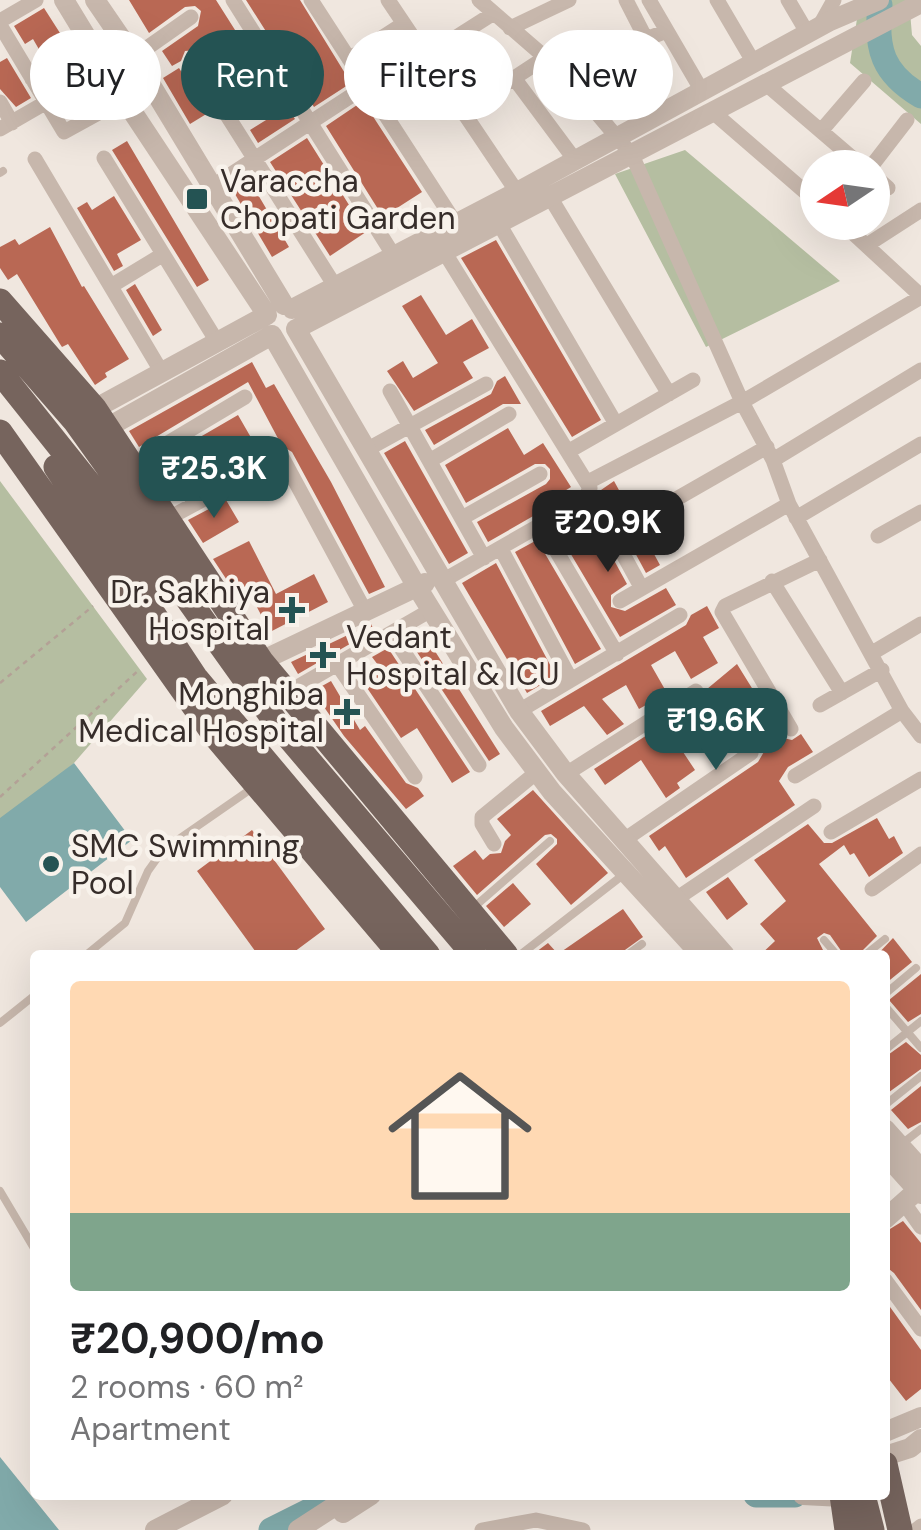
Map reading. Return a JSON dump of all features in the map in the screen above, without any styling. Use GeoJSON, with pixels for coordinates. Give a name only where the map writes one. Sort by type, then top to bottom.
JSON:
{"type":"FeatureCollection","features":[{"type":"Feature","properties":{"kind":"main road"},"geometry":{"type":"LineString","coordinates":[[0,301],[91,424],[258,682],[485,950]]}},
{"type":"Feature","properties":{"kind":"main road"},"geometry":{"type":"LineString","coordinates":[[5,353],[91,424],[131,464],[261,661],[502,950]]}},
{"type":"Feature","properties":{"kind":"main road"},"geometry":{"type":"LineString","coordinates":[[5,353],[244,702],[453,950]]}},
{"type":"Feature","properties":{"kind":"main road"},"geometry":{"type":"LineString","coordinates":[[5,353],[22,380],[84,454],[256,697],[470,950]]}},
{"type":"Feature","properties":{"kind":"main road"},"geometry":{"type":"LineString","coordinates":[[0,394],[69,484],[195,677],[424,950]]}},
{"type":"Feature","properties":{"kind":"main road"},"geometry":{"type":"LineString","coordinates":[[0,432],[216,737],[397,950]]}},
{"type":"Feature","properties":{"kind":"main road"},"geometry":{"type":"LineString","coordinates":[[890,1481],[904,1527]]}},
{"type":"Feature","properties":{"kind":"main road"},"geometry":{"type":"LineString","coordinates":[[847,1530],[849,1500]]}},
{"type":"Feature","properties":{"kind":"main road"},"geometry":{"type":"LineString","coordinates":[[852,1500],[872,1530]]}},
{"type":"Feature","properties":{"kind":"main road"},"geometry":{"type":"LineString","coordinates":[[882,1500],[904,1527]]}},
{"type":"Feature","properties":{"kind":"street"},"geometry":{"type":"LineString","coordinates":[[30,76],[0,23],[36,0]]}},
{"type":"Feature","properties":{"kind":"street"},"geometry":{"type":"LineString","coordinates":[[64,0],[82,30]]}},
{"type":"Feature","properties":{"kind":"street"},"geometry":{"type":"LineString","coordinates":[[233,0],[394,256]]}},
{"type":"Feature","properties":{"kind":"street"},"geometry":{"type":"LineString","coordinates":[[311,0],[344,51]]}},
{"type":"Feature","properties":{"kind":"street"},"geometry":{"type":"LineString","coordinates":[[389,0],[407,30]]}},
{"type":"Feature","properties":{"kind":"street"},"geometry":{"type":"LineString","coordinates":[[479,0],[533,47]]}},
{"type":"Feature","properties":{"kind":"street"},"geometry":{"type":"LineString","coordinates":[[510,28],[570,0]]}},
{"type":"Feature","properties":{"kind":"street"},"geometry":{"type":"LineString","coordinates":[[626,0],[641,30]]}},
{"type":"Feature","properties":{"kind":"street"},"geometry":{"type":"LineString","coordinates":[[649,0],[666,30]]}},
{"type":"Feature","properties":{"kind":"street"},"geometry":{"type":"LineString","coordinates":[[717,0],[754,63]]}},
{"type":"Feature","properties":{"kind":"street"},"geometry":{"type":"LineString","coordinates":[[788,0],[819,28]]}},
{"type":"Feature","properties":{"kind":"street"},"geometry":{"type":"LineString","coordinates":[[819,28],[834,0]]}},
{"type":"Feature","properties":{"kind":"street"},"geometry":{"type":"LineString","coordinates":[[91,424],[335,286],[819,28],[879,0]]}},
{"type":"Feature","properties":{"kind":"street"},"geometry":{"type":"LineString","coordinates":[[97,1],[116,30]]}},
{"type":"Feature","properties":{"kind":"street"},"geometry":{"type":"LineString","coordinates":[[91,424],[161,370],[216,340],[282,319],[445,253],[914,6]]}},
{"type":"Feature","properties":{"kind":"street"},"geometry":{"type":"LineString","coordinates":[[465,30],[494,14]]}},
{"type":"Feature","properties":{"kind":"street"},"geometry":{"type":"LineString","coordinates":[[161,38],[190,17]]}},
{"type":"Feature","properties":{"kind":"street"},"geometry":{"type":"LineString","coordinates":[[394,30],[403,24]]}},
{"type":"Feature","properties":{"kind":"street"},"geometry":{"type":"LineString","coordinates":[[673,41],[702,92]]}},
{"type":"Feature","properties":{"kind":"street"},"geometry":{"type":"LineString","coordinates":[[533,66],[514,78],[575,160]]}},
{"type":"Feature","properties":{"kind":"street"},"geometry":{"type":"LineString","coordinates":[[821,131],[864,81]]}},
{"type":"Feature","properties":{"kind":"street"},"geometry":{"type":"LineString","coordinates":[[766,84],[844,150]]}},
{"type":"Feature","properties":{"kind":"street"},"geometry":{"type":"LineString","coordinates":[[161,101],[213,186],[417,587],[504,728],[537,772],[696,950]]}},
{"type":"Feature","properties":{"kind":"street"},"geometry":{"type":"LineString","coordinates":[[213,186],[344,101]]}},
{"type":"Feature","properties":{"kind":"street"},"geometry":{"type":"LineString","coordinates":[[0,102],[6,126],[30,112]]}},
{"type":"Feature","properties":{"kind":"street"},"geometry":{"type":"LineString","coordinates":[[714,113],[800,187]]}},
{"type":"Feature","properties":{"kind":"street"},"geometry":{"type":"LineString","coordinates":[[58,120],[68,133],[89,120]]}},
{"type":"Feature","properties":{"kind":"street"},"geometry":{"type":"LineString","coordinates":[[139,120],[282,319],[366,450],[519,711],[566,774],[721,950]]}},
{"type":"Feature","properties":{"kind":"street"},"geometry":{"type":"LineString","coordinates":[[231,120],[335,286]]}},
{"type":"Feature","properties":{"kind":"street"},"geometry":{"type":"LineString","coordinates":[[389,120],[456,224]]}},
{"type":"Feature","properties":{"kind":"street"},"geometry":{"type":"LineString","coordinates":[[466,120],[517,192]]}},
{"type":"Feature","properties":{"kind":"street"},"geometry":{"type":"LineString","coordinates":[[605,120],[632,155],[793,511],[902,711],[921,736]]}},
{"type":"Feature","properties":{"kind":"street"},"geometry":{"type":"LineString","coordinates":[[884,150],[907,120]]}},
{"type":"Feature","properties":{"kind":"street"},"geometry":{"type":"LineString","coordinates":[[104,158],[216,340]]}},
{"type":"Feature","properties":{"kind":"street"},"geometry":{"type":"LineString","coordinates":[[35,159],[161,370]]}},
{"type":"Feature","properties":{"kind":"street"},"geometry":{"type":"LineString","coordinates":[[550,196],[670,394]]}},
{"type":"Feature","properties":{"kind":"street"},"geometry":{"type":"LineString","coordinates":[[867,246],[921,210]]}},
{"type":"Feature","properties":{"kind":"street"},"geometry":{"type":"LineString","coordinates":[[498,222],[616,424]]}},
{"type":"Feature","properties":{"kind":"street"},"geometry":{"type":"LineString","coordinates":[[261,661],[501,549],[584,500],[589,487],[742,402],[919,290],[860,240]]}},
{"type":"Feature","properties":{"kind":"street"},"geometry":{"type":"LineString","coordinates":[[445,253],[569,451],[641,588]]}},
{"type":"Feature","properties":{"kind":"street"},"geometry":{"type":"LineString","coordinates":[[110,286],[162,255]]}},
{"type":"Feature","properties":{"kind":"street"},"geometry":{"type":"LineString","coordinates":[[650,514],[770,454],[921,370]]}},
{"type":"Feature","properties":{"kind":"street"},"geometry":{"type":"LineString","coordinates":[[569,451],[694,380]]}},
{"type":"Feature","properties":{"kind":"street"},"geometry":{"type":"LineString","coordinates":[[366,450],[486,384]]}},
{"type":"Feature","properties":{"kind":"street"},"geometry":{"type":"LineString","coordinates":[[390,391],[484,558]]}},
{"type":"Feature","properties":{"kind":"street"},"geometry":{"type":"LineString","coordinates":[[131,464],[245,397]]}},
{"type":"Feature","properties":{"kind":"street"},"geometry":{"type":"LineString","coordinates":[[431,460],[509,414]]}},
{"type":"Feature","properties":{"kind":"street"},"geometry":{"type":"LineString","coordinates":[[620,601],[921,444]]}},
{"type":"Feature","properties":{"kind":"street"},"geometry":{"type":"LineString","coordinates":[[161,447],[195,504]]}},
{"type":"Feature","properties":{"kind":"street"},"geometry":{"type":"LineString","coordinates":[[167,519],[282,457],[366,611]]}},
{"type":"Feature","properties":{"kind":"street"},"geometry":{"type":"LineString","coordinates":[[462,518],[540,474]]}},
{"type":"Feature","properties":{"kind":"street"},"geometry":{"type":"LineString","coordinates":[[878,536],[921,512]]}},
{"type":"Feature","properties":{"kind":"street"},"geometry":{"type":"LineString","coordinates":[[541,526],[616,654]]}},
{"type":"Feature","properties":{"kind":"street"},"geometry":{"type":"LineString","coordinates":[[501,549],[571,680]]}},
{"type":"Feature","properties":{"kind":"street"},"geometry":{"type":"LineString","coordinates":[[791,729],[722,612],[725,606],[772,581],[820,560]]}},
{"type":"Feature","properties":{"kind":"street"},"geometry":{"type":"LineString","coordinates":[[772,581],[842,693]]}},
{"type":"Feature","properties":{"kind":"street"},"geometry":{"type":"LineString","coordinates":[[287,693],[431,610]]}},
{"type":"Feature","properties":{"kind":"street"},"geometry":{"type":"LineString","coordinates":[[519,711],[680,615]]}},
{"type":"Feature","properties":{"kind":"street"},"geometry":{"type":"LineString","coordinates":[[872,653],[921,624]]}},
{"type":"Feature","properties":{"kind":"street"},"geometry":{"type":"LineString","coordinates":[[392,633],[479,765]]}},
{"type":"Feature","properties":{"kind":"street"},"geometry":{"type":"LineString","coordinates":[[337,664],[415,777]]}},
{"type":"Feature","properties":{"kind":"street"},"geometry":{"type":"LineString","coordinates":[[820,705],[882,670]]}},
{"type":"Feature","properties":{"kind":"street"},"geometry":{"type":"LineString","coordinates":[[566,774],[696,691]]}},
{"type":"Feature","properties":{"kind":"street"},"geometry":{"type":"LineString","coordinates":[[795,776],[902,711]]}},
{"type":"Feature","properties":{"kind":"street"},"geometry":{"type":"LineString","coordinates":[[624,840],[751,754]]}},
{"type":"Feature","properties":{"kind":"street"},"geometry":{"type":"LineString","coordinates":[[494,844],[482,817],[537,772]]}},
{"type":"Feature","properties":{"kind":"street"},"geometry":{"type":"LineString","coordinates":[[831,832],[921,778]]}},
{"type":"Feature","properties":{"kind":"street"},"geometry":{"type":"LineString","coordinates":[[676,899],[814,806]]}},
{"type":"Feature","properties":{"kind":"street"},"geometry":{"type":"LineString","coordinates":[[872,888],[921,854]]}},
{"type":"Feature","properties":{"kind":"street"},"geometry":{"type":"LineString","coordinates":[[892,1150],[917,1194],[921,1228]]}},
{"type":"Feature","properties":{"kind":"street"},"geometry":{"type":"LineString","coordinates":[[890,1213],[917,1194]]}},
{"type":"Feature","properties":{"kind":"street"},"geometry":{"type":"LineString","coordinates":[[890,1287],[921,1329]]}},
{"type":"Feature","properties":{"kind":"street"},"geometry":{"type":"LineString","coordinates":[[916,1435],[910,1414],[921,1407]]}},
{"type":"Feature","properties":{"kind":"street"},"geometry":{"type":"LineString","coordinates":[[890,1432],[916,1435]]}},
{"type":"Feature","properties":{"kind":"street"},"geometry":{"type":"LineString","coordinates":[[890,1453],[916,1435]]}},
{"type":"Feature","properties":{"kind":"street"},"geometry":{"type":"LineString","coordinates":[[155,1530],[213,1500]]}},
{"type":"Feature","properties":{"kind":"street"},"geometry":{"type":"LineString","coordinates":[[298,1530],[345,1500]]}},
{"type":"Feature","properties":{"kind":"street"},"geometry":{"type":"LineString","coordinates":[[317,1519],[336,1516],[363,1500]]}},
{"type":"Feature","properties":{"kind":"street"},"geometry":{"type":"LineString","coordinates":[[482,1530],[536,1520],[583,1530]]}},
{"type":"Feature","properties":{"kind":"lane"},"geometry":{"type":"LineString","coordinates":[[92,950],[125,924],[148,871],[164,850],[256,785]]}},
{"type":"Feature","properties":{"kind":"lane"},"geometry":{"type":"LineString","coordinates":[[470,911],[550,841]]}},
{"type":"Feature","properties":{"kind":"lane"},"geometry":{"type":"LineString","coordinates":[[526,950],[626,873]]}},
{"type":"Feature","properties":{"kind":"lane"},"geometry":{"type":"LineString","coordinates":[[871,950],[884,939]]}},
{"type":"Feature","properties":{"kind":"lane"},"geometry":{"type":"LineString","coordinates":[[824,940],[833,950]]}},
{"type":"Feature","properties":{"kind":"lane"},"geometry":{"type":"LineString","coordinates":[[633,950],[642,944]]}},
{"type":"Feature","properties":{"kind":"lane"},"geometry":{"type":"LineString","coordinates":[[890,990],[916,968]]}},
{"type":"Feature","properties":{"kind":"lane"},"geometry":{"type":"LineString","coordinates":[[0,1023],[30,1000]]}},
{"type":"Feature","properties":{"kind":"lane"},"geometry":{"type":"LineString","coordinates":[[890,1012],[921,1048]]}},
{"type":"Feature","properties":{"kind":"lane"},"geometry":{"type":"LineString","coordinates":[[890,1046],[921,1021]]}},
{"type":"Feature","properties":{"kind":"lane"},"geometry":{"type":"LineString","coordinates":[[890,1101],[921,1076]]}},
{"type":"Feature","properties":{"kind":"lane"},"geometry":{"type":"LineString","coordinates":[[892,1150],[921,1129]]}},
{"type":"Feature","properties":{"kind":"lane"},"geometry":{"type":"LineString","coordinates":[[0,1191],[30,1242]]}},
{"type":"Feature","properties":{"kind":"path"},"geometry":{"type":"LineString","coordinates":[[0,682],[93,606]]}},
{"type":"Feature","properties":{"kind":"path"},"geometry":{"type":"LineString","coordinates":[[0,797],[140,669]]}},
{"type":"Feature","properties":{"kind":"green space"},"geometry":{"type":"Polygon","coordinates":[[[860,0],[909,0],[912,35],[921,46],[921,124],[850,63],[860,0]]]}},
{"type":"Feature","properties":{"kind":"green space"},"geometry":{"type":"Polygon","coordinates":[[[685,150],[840,281],[706,347],[615,174],[685,150]]]}},
{"type":"Feature","properties":{"kind":"green space"},"geometry":{"type":"Polygon","coordinates":[[[0,481],[147,679],[74,763],[0,827],[0,481]]]}},
{"type":"Feature","properties":{"kind":"water","name":"SMC Swimming Pool"},"geometry":{"type":"Polygon","coordinates":[[[74,763],[132,840],[26,922],[0,887],[0,818],[74,763]]]}},
{"type":"Feature","properties":{"kind":"water"},"geometry":{"type":"Polygon","coordinates":[[[0,1457],[30,1494],[30,1500],[35,1500],[59,1530],[0,1530],[0,1457]]]}},
{"type":"Feature","properties":{"kind":"building"},"geometry":{"type":"Polygon","coordinates":[[[129,0],[216,0],[235,30],[192,30],[198,26],[201,11],[195,6],[185,7],[153,30],[147,30],[129,0]]]}},
{"type":"Feature","properties":{"kind":"building"},"geometry":{"type":"Polygon","coordinates":[[[246,0],[300,0],[318,30],[265,30],[246,0]]]}},
{"type":"Feature","properties":{"kind":"building"},"geometry":{"type":"Polygon","coordinates":[[[44,8],[58,30],[30,30],[30,41],[25,44],[14,26],[44,8]]]}},
{"type":"Feature","properties":{"kind":"building"},"geometry":{"type":"Polygon","coordinates":[[[181,38],[181,61],[172,66],[162,51],[181,38]]]}},
{"type":"Feature","properties":{"kind":"building"},"geometry":{"type":"Polygon","coordinates":[[[324,39],[344,72],[344,88],[324,101],[324,39]]]}},
{"type":"Feature","properties":{"kind":"building"},"geometry":{"type":"Polygon","coordinates":[[[7,58],[30,96],[16,107],[0,89],[0,62],[7,58]]]}},
{"type":"Feature","properties":{"kind":"building"},"geometry":{"type":"Polygon","coordinates":[[[179,68],[181,71],[181,109],[163,78],[179,68]]]}},
{"type":"Feature","properties":{"kind":"building"},"geometry":{"type":"Polygon","coordinates":[[[344,114],[344,120],[375,120],[422,192],[383,217],[326,126],[344,114]]]}},
{"type":"Feature","properties":{"kind":"building"},"geometry":{"type":"Polygon","coordinates":[[[266,120],[293,120],[258,143],[250,130],[266,120]]]}},
{"type":"Feature","properties":{"kind":"building"},"geometry":{"type":"Polygon","coordinates":[[[307,138],[366,232],[330,256],[270,162],[307,138]]]}},
{"type":"Feature","properties":{"kind":"building"},"geometry":{"type":"Polygon","coordinates":[[[127,141],[209,280],[197,287],[112,150],[127,141]]]}},
{"type":"Feature","properties":{"kind":"building"},"geometry":{"type":"Polygon","coordinates":[[[248,178],[289,247],[272,257],[232,189],[248,178]]]}},
{"type":"Feature","properties":{"kind":"building"},"geometry":{"type":"Polygon","coordinates":[[[114,196],[141,240],[117,254],[123,266],[114,271],[77,208],[87,202],[92,210],[114,196]]]}},
{"type":"Feature","properties":{"kind":"building"},"geometry":{"type":"Polygon","coordinates":[[[50,227],[82,287],[129,359],[105,373],[107,377],[95,385],[68,344],[62,347],[17,274],[8,280],[0,268],[0,247],[15,239],[19,245],[50,227]]]}},
{"type":"Feature","properties":{"kind":"building"},"geometry":{"type":"Polygon","coordinates":[[[496,240],[601,420],[572,437],[461,258],[496,240]]]}},
{"type":"Feature","properties":{"kind":"building"},"geometry":{"type":"Polygon","coordinates":[[[135,284],[162,330],[153,336],[126,290],[135,284]]]}},
{"type":"Feature","properties":{"kind":"building"},"geometry":{"type":"Polygon","coordinates":[[[421,295],[446,335],[472,319],[489,348],[463,362],[473,378],[414,411],[387,371],[403,361],[413,378],[438,363],[402,306],[421,295]]]}},
{"type":"Feature","properties":{"kind":"building"},"geometry":{"type":"Polygon","coordinates":[[[252,362],[266,388],[274,384],[385,587],[369,594],[292,452],[282,446],[248,382],[139,447],[129,431],[252,362]]]}},
{"type":"Feature","properties":{"kind":"building"},"geometry":{"type":"Polygon","coordinates":[[[505,376],[521,404],[503,404],[434,445],[425,430],[491,394],[497,381],[505,376]]]}},
{"type":"Feature","properties":{"kind":"building"},"geometry":{"type":"Polygon","coordinates":[[[238,415],[261,455],[199,489],[176,451],[238,415]]]}},
{"type":"Feature","properties":{"kind":"building"},"geometry":{"type":"Polygon","coordinates":[[[508,428],[524,455],[543,443],[571,487],[547,502],[549,507],[488,542],[477,522],[546,484],[550,469],[545,464],[535,464],[466,503],[445,465],[508,428]]]}},
{"type":"Feature","properties":{"kind":"building"},"geometry":{"type":"Polygon","coordinates":[[[405,441],[468,553],[449,564],[384,453],[405,441]]]}},
{"type":"Feature","properties":{"kind":"building"},"geometry":{"type":"Polygon","coordinates":[[[614,481],[660,565],[646,573],[601,490],[614,481]]]}},
{"type":"Feature","properties":{"kind":"building"},"geometry":{"type":"Polygon","coordinates":[[[226,500],[239,522],[203,543],[188,520],[226,500]]]}},
{"type":"Feature","properties":{"kind":"building"},"geometry":{"type":"Polygon","coordinates":[[[587,511],[627,584],[611,595],[611,607],[625,611],[666,588],[676,605],[620,637],[556,529],[587,511]]]}},
{"type":"Feature","properties":{"kind":"building"},"geometry":{"type":"Polygon","coordinates":[[[537,540],[601,649],[575,664],[515,552],[537,540]]]}},
{"type":"Feature","properties":{"kind":"building"},"geometry":{"type":"Polygon","coordinates":[[[249,541],[276,594],[314,574],[328,602],[270,632],[250,594],[240,600],[213,559],[249,541]]]}},
{"type":"Feature","properties":{"kind":"building"},"geometry":{"type":"Polygon","coordinates":[[[496,563],[556,676],[527,693],[462,583],[496,563]]]}},
{"type":"Feature","properties":{"kind":"building"},"geometry":{"type":"Polygon","coordinates":[[[707,606],[719,628],[703,637],[718,663],[691,679],[675,651],[651,665],[667,693],[639,709],[626,685],[602,699],[624,724],[607,735],[584,706],[550,726],[541,711],[686,625],[691,615],[707,606]]]}},
{"type":"Feature","properties":{"kind":"building"},"geometry":{"type":"Polygon","coordinates":[[[371,624],[374,630],[298,674],[291,662],[371,624]]]}},
{"type":"Feature","properties":{"kind":"building"},"geometry":{"type":"Polygon","coordinates":[[[421,629],[500,754],[489,761],[407,637],[421,629]]]}},
{"type":"Feature","properties":{"kind":"building"},"geometry":{"type":"Polygon","coordinates":[[[388,648],[470,772],[452,783],[417,728],[401,738],[359,676],[378,665],[372,657],[388,648]]]}},
{"type":"Feature","properties":{"kind":"building"},"geometry":{"type":"Polygon","coordinates":[[[737,664],[783,738],[792,740],[801,734],[813,752],[788,767],[779,781],[795,805],[686,878],[665,846],[659,851],[649,836],[758,762],[765,750],[752,730],[716,755],[696,726],[675,740],[695,770],[677,783],[680,788],[666,798],[641,760],[605,785],[594,769],[702,700],[707,689],[737,664]]]}},
{"type":"Feature","properties":{"kind":"building"},"geometry":{"type":"Polygon","coordinates":[[[331,681],[360,730],[365,726],[406,783],[424,796],[406,809],[344,736],[313,691],[331,681]]]}},
{"type":"Feature","properties":{"kind":"building"},"geometry":{"type":"Polygon","coordinates":[[[533,790],[608,873],[571,905],[536,864],[557,844],[551,834],[545,835],[477,895],[453,866],[475,850],[483,860],[490,854],[501,853],[511,835],[497,819],[533,790]]]}},
{"type":"Feature","properties":{"kind":"building"},"geometry":{"type":"Polygon","coordinates":[[[877,818],[903,853],[869,877],[844,845],[819,864],[877,936],[863,950],[840,950],[824,933],[817,938],[823,950],[765,950],[775,941],[760,924],[786,901],[754,860],[808,824],[824,843],[832,843],[877,818]]]}},
{"type":"Feature","properties":{"kind":"building"},"geometry":{"type":"Polygon","coordinates":[[[252,830],[325,929],[297,950],[254,950],[197,871],[252,830]]]}},
{"type":"Feature","properties":{"kind":"building"},"geometry":{"type":"Polygon","coordinates":[[[728,877],[748,904],[727,920],[706,892],[728,877]]]}},
{"type":"Feature","properties":{"kind":"building"},"geometry":{"type":"Polygon","coordinates":[[[513,883],[531,904],[504,927],[486,906],[513,883]]]}},
{"type":"Feature","properties":{"kind":"building"},"geometry":{"type":"Polygon","coordinates":[[[623,909],[643,937],[625,950],[564,950],[623,909]]]}},
{"type":"Feature","properties":{"kind":"building"},"geometry":{"type":"Polygon","coordinates":[[[893,938],[912,962],[890,980],[890,950],[882,950],[893,938]]]}},
{"type":"Feature","properties":{"kind":"building"},"geometry":{"type":"Polygon","coordinates":[[[921,974],[921,1014],[908,1022],[890,999],[921,974]]]}},
{"type":"Feature","properties":{"kind":"building"},"geometry":{"type":"Polygon","coordinates":[[[906,1042],[921,1055],[921,1069],[890,1091],[890,1053],[906,1042]]]}},
{"type":"Feature","properties":{"kind":"building"},"geometry":{"type":"Polygon","coordinates":[[[921,1086],[921,1122],[908,1129],[891,1110],[921,1086]]]}},
{"type":"Feature","properties":{"kind":"building"},"geometry":{"type":"Polygon","coordinates":[[[903,1221],[921,1243],[921,1310],[890,1270],[890,1229],[903,1221]]]}},
{"type":"Feature","properties":{"kind":"building"},"geometry":{"type":"Polygon","coordinates":[[[890,1307],[921,1350],[921,1389],[906,1401],[890,1380],[890,1307]]]}},
{"type":"Feature","properties":{"kind":"waterway"},"geometry":{"type":"LineString","coordinates":[[880,5],[879,35],[884,59],[898,79],[921,96]]}},
{"type":"Feature","properties":{"kind":"waterway"},"geometry":{"type":"LineString","coordinates":[[271,1530],[331,1500]]}},
{"type":"Feature","properties":{"kind":"place","name":"Varaccha Chopati Garden"},"geometry":{"type":"Point","coordinates":[197,199]}},
{"type":"Feature","properties":{"kind":"place","name":"Dr. Sakhiya Hospital"},"geometry":{"type":"Point","coordinates":[292,610]}},
{"type":"Feature","properties":{"kind":"place","name":"Vedant Hospital & ICU"},"geometry":{"type":"Point","coordinates":[323,655]}},
{"type":"Feature","properties":{"kind":"place","name":"Monghiba Medical Hospital"},"geometry":{"type":"Point","coordinates":[347,712]}},
{"type":"Feature","properties":{"kind":"place","name":"SMC Swimming Pool"},"geometry":{"type":"Point","coordinates":[51,864]}}]}
